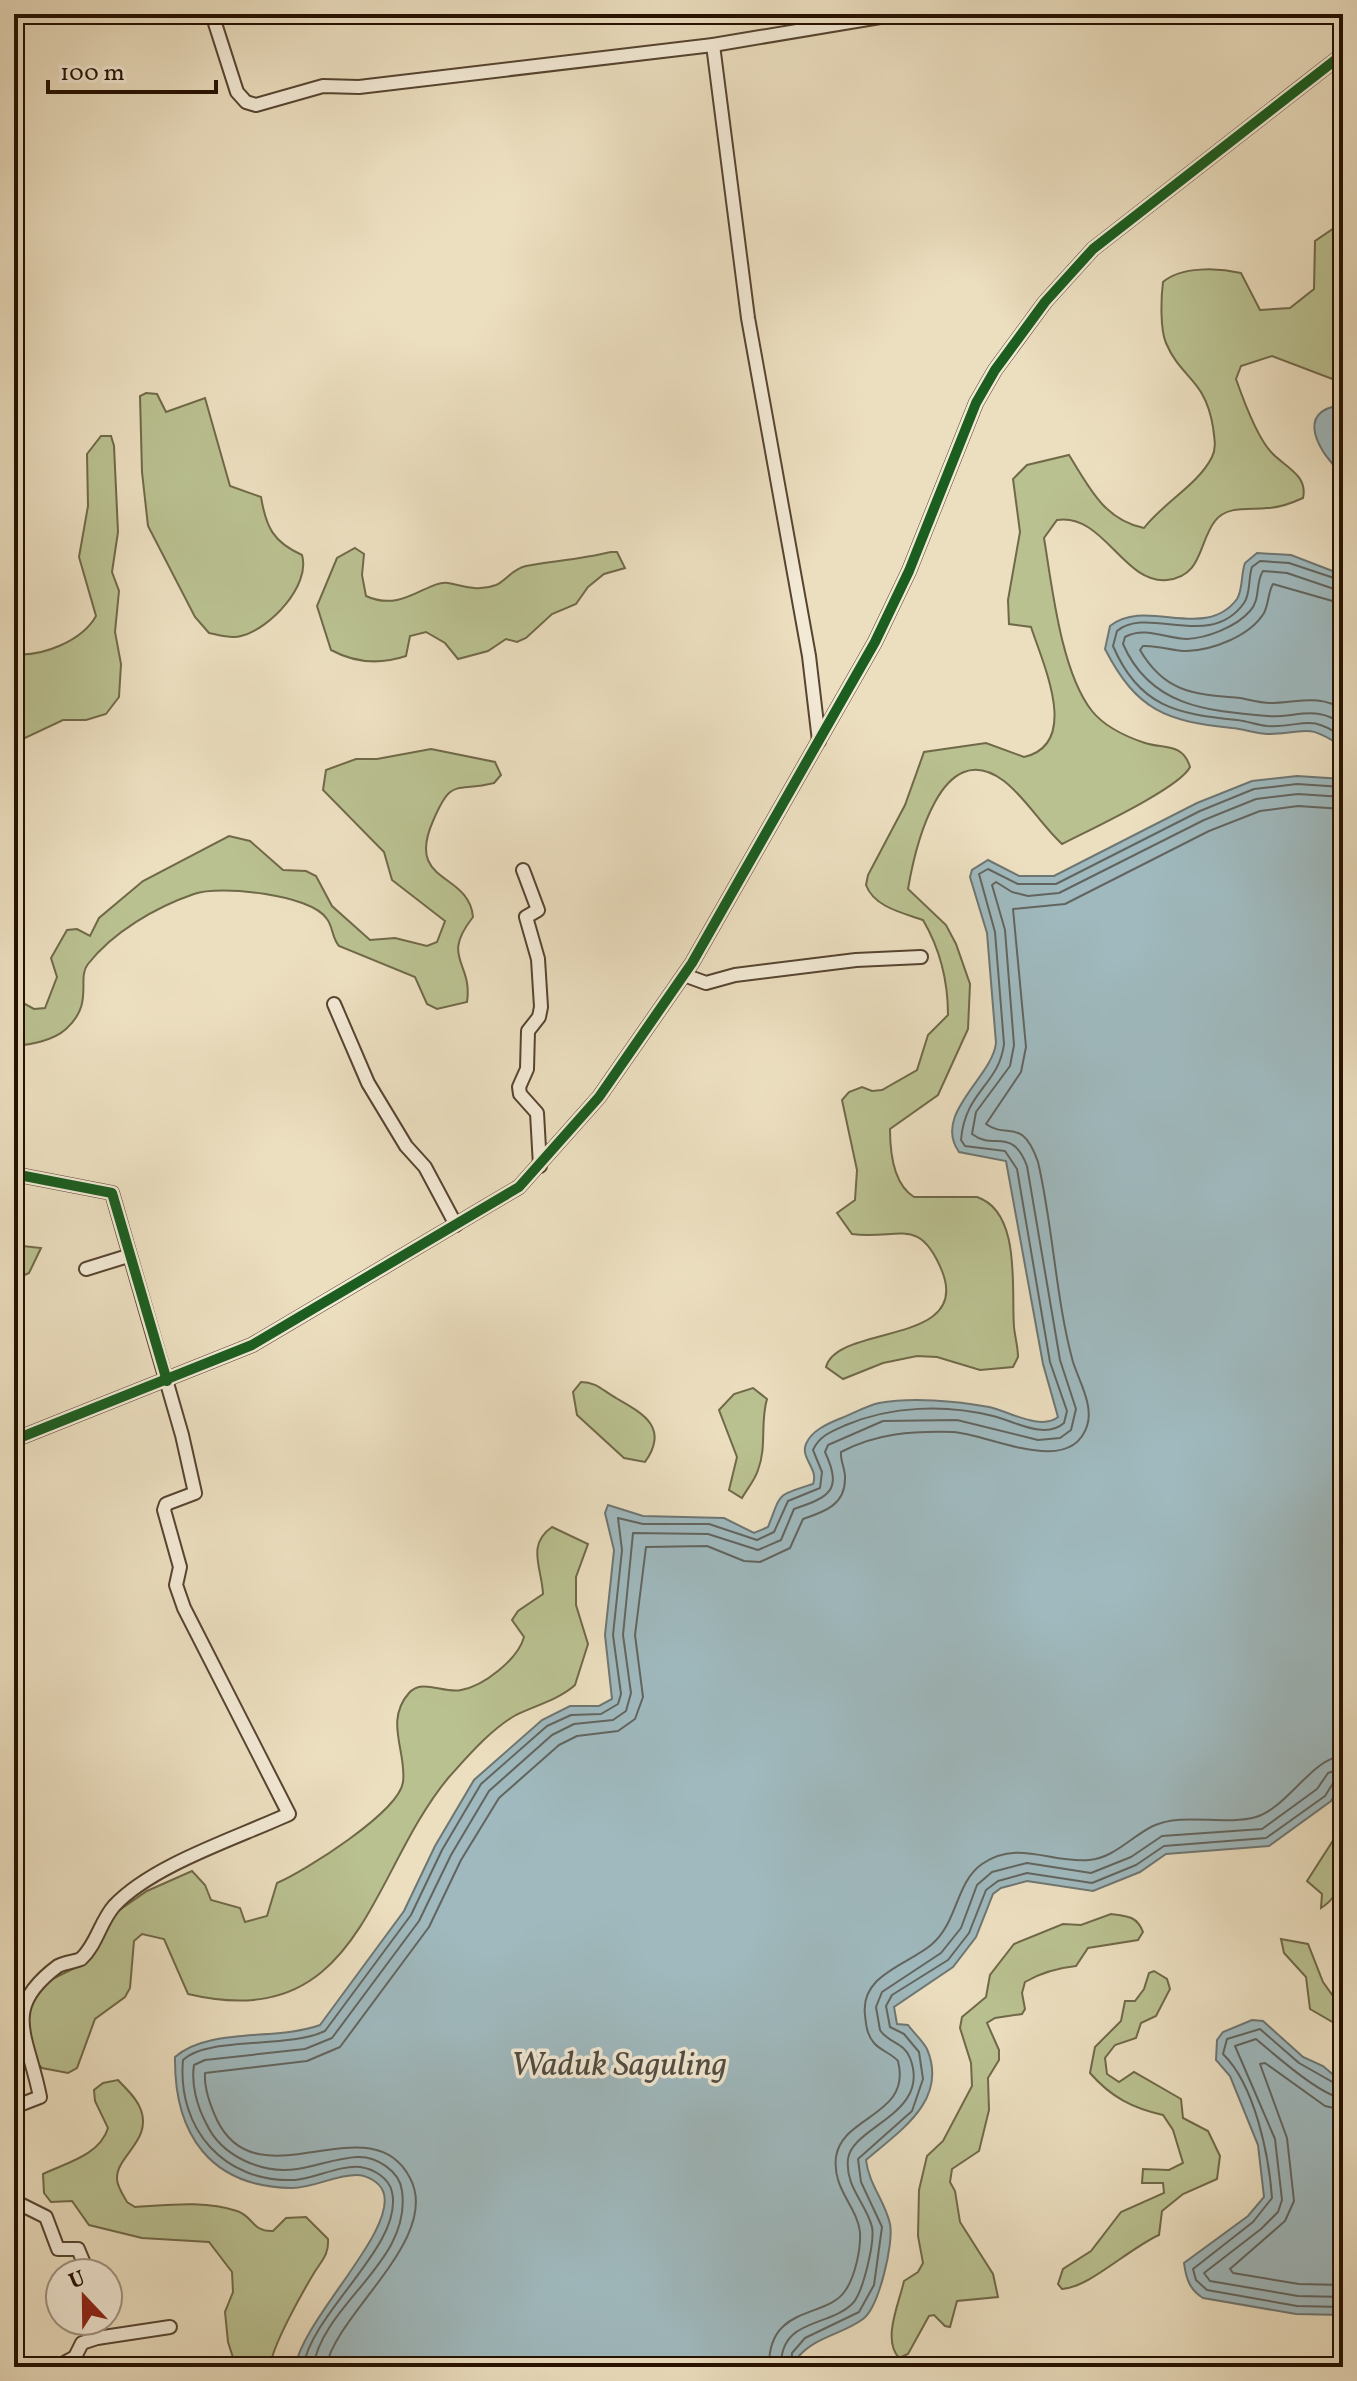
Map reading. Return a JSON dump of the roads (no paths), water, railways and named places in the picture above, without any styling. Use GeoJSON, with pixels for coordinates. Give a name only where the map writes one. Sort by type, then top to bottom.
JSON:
{"type":"FeatureCollection","features":[{"type":"Feature","properties":{"kind":"street"},"geometry":{"type":"LineString","coordinates":[[212,14],[237,92],[246,102],[256,105],[323,86],[359,87],[713,45],[898,14]]}},
{"type":"Feature","properties":{"kind":"street"},"geometry":{"type":"LineString","coordinates":[[713,45],[748,318],[809,656],[819,741]]}},
{"type":"Feature","properties":{"kind":"street"},"geometry":{"type":"LineString","coordinates":[[14,1440],[252,1345],[519,1187],[540,1166],[599,1097],[684,975],[819,741],[909,571],[976,403],[1045,302],[1093,249],[1343,54]]}},
{"type":"Feature","properties":{"kind":"street"},"geometry":{"type":"LineString","coordinates":[[523,870],[538,910],[526,917],[538,959],[541,1007],[539,1017],[528,1031],[527,1069],[519,1087],[520,1094],[537,1113],[540,1166]]}},
{"type":"Feature","properties":{"kind":"street"},"geometry":{"type":"LineString","coordinates":[[684,975],[706,983],[735,975],[856,960],[921,957]]}},
{"type":"Feature","properties":{"kind":"street"},"geometry":{"type":"LineString","coordinates":[[334,1004],[368,1083],[406,1146],[425,1167],[456,1225]]}},
{"type":"Feature","properties":{"kind":"street"},"geometry":{"type":"LineString","coordinates":[[14,1174],[112,1193],[167,1381],[195,1493],[166,1504],[164,1510],[180,1567],[176,1585],[184,1608],[289,1814],[200,1853],[140,1884],[112,1908],[81,1959],[58,1966],[20,1994],[14,2014],[40,2097],[14,2107]]}},
{"type":"Feature","properties":{"kind":"street"},"geometry":{"type":"LineString","coordinates":[[86,1269],[128,1256]]}},
{"type":"Feature","properties":{"kind":"street"},"geometry":{"type":"LineString","coordinates":[[14,2201],[46,2217],[58,2249],[78,2249],[81,2257]]}},
{"type":"Feature","properties":{"kind":"street"},"geometry":{"type":"LineString","coordinates":[[57,2367],[75,2357],[82,2343],[170,2327]]}},
{"type":"Feature","properties":{"kind":"water"},"geometry":{"type":"Polygon","coordinates":[[[1343,405],[1343,475],[1319,445],[1315,424],[1318,415],[1343,405]]]}},
{"type":"Feature","properties":{"kind":"water"},"geometry":{"type":"Polygon","coordinates":[[[1257,553],[1291,555],[1343,575],[1343,747],[1313,731],[1264,734],[1171,716],[1156,709],[1129,687],[1105,649],[1110,626],[1124,618],[1192,619],[1224,611],[1239,595],[1245,563],[1257,553]]]}},
{"type":"Feature","properties":{"kind":"water","name":"Waduk Saguling"},"geometry":{"type":"Polygon","coordinates":[[[1297,776],[1343,779],[1343,1781],[1331,1801],[1269,1846],[1166,1854],[1140,1872],[1093,1891],[1027,1881],[1001,1888],[993,1894],[976,1937],[953,1967],[894,2007],[897,2024],[908,2025],[921,2040],[932,2068],[926,2100],[917,2114],[866,2160],[890,2224],[890,2245],[884,2274],[875,2302],[863,2319],[806,2349],[799,2356],[799,2367],[295,2367],[315,2324],[377,2228],[384,2207],[383,2191],[373,2180],[358,2175],[292,2188],[263,2185],[239,2178],[219,2166],[202,2151],[181,2110],[175,2057],[189,2048],[224,2038],[284,2033],[320,2025],[404,1911],[435,1846],[474,1780],[542,1720],[570,1706],[599,1706],[612,1699],[605,1635],[614,1550],[605,1513],[608,1505],[643,1516],[724,1518],[754,1533],[768,1527],[782,1497],[813,1484],[814,1473],[805,1454],[806,1444],[812,1435],[829,1423],[869,1406],[892,1401],[934,1400],[989,1407],[1034,1421],[1051,1421],[1058,1417],[1043,1364],[1006,1161],[959,1152],[953,1138],[953,1124],[958,1110],[985,1069],[996,1043],[987,933],[970,877],[972,870],[988,860],[1019,876],[1054,876],[1197,803],[1252,781],[1297,776]]]}},
{"type":"Feature","properties":{"kind":"water"},"geometry":{"type":"Polygon","coordinates":[[[1252,2020],[1263,2021],[1303,2057],[1323,2066],[1343,2083],[1343,2315],[1296,2314],[1203,2298],[1187,2279],[1184,2263],[1248,2216],[1264,2197],[1258,2145],[1230,2076],[1216,2060],[1217,2040],[1223,2032],[1252,2020]]]}}]}
